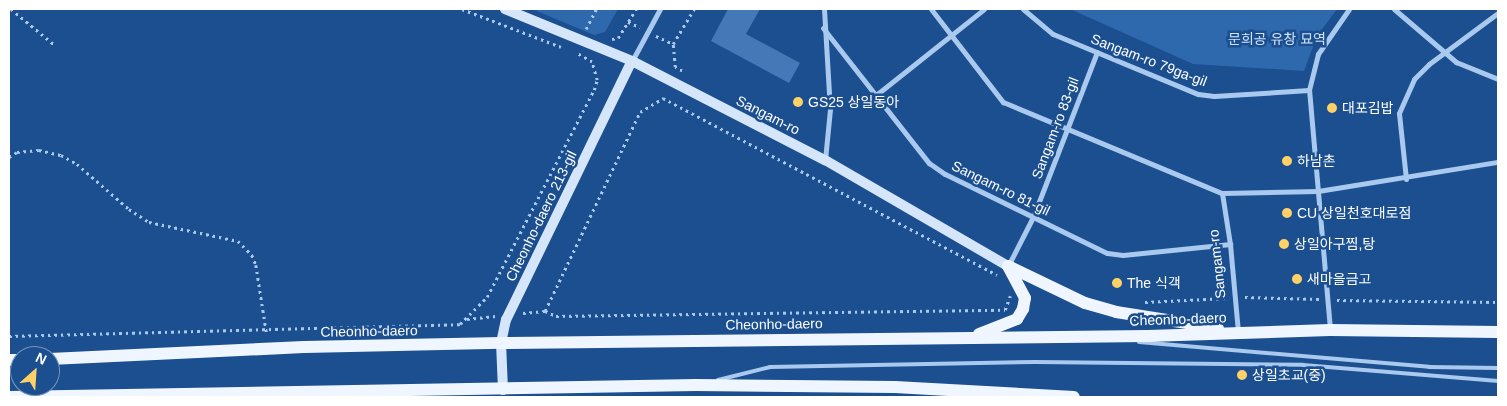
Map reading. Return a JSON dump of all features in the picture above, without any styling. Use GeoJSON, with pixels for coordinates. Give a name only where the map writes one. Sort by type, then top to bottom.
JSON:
{"type":"FeatureCollection","features":[{"type":"Feature","properties":{"kind":"main road","name":"Sangam-ro"},"geometry":{"type":"LineString","coordinates":[[505,9],[632,61],[825,160],[1008,266]]}},
{"type":"Feature","properties":{"kind":"main road","name":"Cheonho-daero 213-gil"},"geometry":{"type":"LineString","coordinates":[[503,390],[501,343],[506,320],[632,61]]}},
{"type":"Feature","properties":{"kind":"main road"},"geometry":{"type":"LineString","coordinates":[[1008,266],[1092,306],[1238,332]]}},
{"type":"Feature","properties":{"kind":"main road"},"geometry":{"type":"LineString","coordinates":[[973,337],[1017,318],[1023,309],[1024,295],[1008,266]]}},
{"type":"Feature","properties":{"kind":"main road","name":"Cheonho-daero"},"geometry":{"type":"LineString","coordinates":[[60,359],[269,349],[501,343],[1076,337],[1330,330],[1498,332]]}},
{"type":"Feature","properties":{"kind":"main road"},"geometry":{"type":"LineString","coordinates":[[9,397],[260,395],[696,385],[1074,397]]}},
{"type":"Feature","properties":{"kind":"street"},"geometry":{"type":"LineString","coordinates":[[632,61],[660,9]]}},
{"type":"Feature","properties":{"kind":"street"},"geometry":{"type":"LineString","coordinates":[[824,9],[823,28],[830,109],[825,160]]}},
{"type":"Feature","properties":{"kind":"street"},"geometry":{"type":"LineString","coordinates":[[931,9],[1003,102],[1222,193],[1318,191],[1406,179],[1498,162]]}},
{"type":"Feature","properties":{"kind":"street"},"geometry":{"type":"LineString","coordinates":[[876,95],[984,9]]}},
{"type":"Feature","properties":{"kind":"street","name":"Sangam-ro 79ga-gil"},"geometry":{"type":"LineString","coordinates":[[1023,9],[1053,34],[1198,94],[1214,96],[1309,90]]}},
{"type":"Feature","properties":{"kind":"street"},"geometry":{"type":"LineString","coordinates":[[1330,330],[1309,90],[1318,54],[1348,9]]}},
{"type":"Feature","properties":{"kind":"street"},"geometry":{"type":"LineString","coordinates":[[1394,9],[1444,53],[1470,70],[1498,79]]}},
{"type":"Feature","properties":{"kind":"street"},"geometry":{"type":"LineString","coordinates":[[1406,179],[1399,113],[1414,79],[1444,53],[1498,13]]}},
{"type":"Feature","properties":{"kind":"street","name":"Sangam-ro 81-gil"},"geometry":{"type":"LineString","coordinates":[[823,28],[929,163],[1107,253],[1123,255],[1230,244]]}},
{"type":"Feature","properties":{"kind":"street","name":"Sangam-ro 83-gil"},"geometry":{"type":"LineString","coordinates":[[1008,266],[1033,217],[1097,52]]}},
{"type":"Feature","properties":{"kind":"street","name":"Sangam-ro"},"geometry":{"type":"LineString","coordinates":[[1222,193],[1230,244],[1238,332]]}},
{"type":"Feature","properties":{"kind":"lane"},"geometry":{"type":"LineString","coordinates":[[1076,337],[1429,368],[1498,368]]}},
{"type":"Feature","properties":{"kind":"lane"},"geometry":{"type":"LineString","coordinates":[[696,385],[770,367],[1025,362],[1303,365],[1498,381]]}},
{"type":"Feature","properties":{"kind":"path"},"geometry":{"type":"LineString","coordinates":[[11,9],[56,46]]}},
{"type":"Feature","properties":{"kind":"path"},"geometry":{"type":"LineString","coordinates":[[462,9],[567,49]]}},
{"type":"Feature","properties":{"kind":"path"},"geometry":{"type":"LineString","coordinates":[[585,33],[596,9]]}},
{"type":"Feature","properties":{"kind":"path"},"geometry":{"type":"LineString","coordinates":[[608,40],[618,38],[636,9]]}},
{"type":"Feature","properties":{"kind":"path"},"geometry":{"type":"LineString","coordinates":[[673,44],[694,9]]}},
{"type":"Feature","properties":{"kind":"path"},"geometry":{"type":"LineString","coordinates":[[9,336],[460,324],[473,314],[487,297],[594,90],[597,80],[592,62],[575,52]]}},
{"type":"Feature","properties":{"kind":"path"},"geometry":{"type":"LineString","coordinates":[[1002,282],[998,276],[663,98],[640,112],[545,311],[556,316],[1005,310],[1010,294],[1006,288]]}},
{"type":"Feature","properties":{"kind":"path"},"geometry":{"type":"LineString","coordinates":[[9,157],[17,152],[39,150],[61,155],[77,164],[129,210],[149,222],[238,241],[252,255],[256,265],[269,349]]}},
{"type":"Feature","properties":{"kind":"path"},"geometry":{"type":"LineString","coordinates":[[1138,302],[1235,297],[1498,302]]}},
{"type":"Feature","properties":{"kind":"green space"},"geometry":{"type":"Polygon","coordinates":[[[532,9],[618,9],[605,32],[594,35],[532,9]]]}},
{"type":"Feature","properties":{"kind":"green space","name":"문희공 유창 묘역"},"geometry":{"type":"Polygon","coordinates":[[[1070,9],[1337,9],[1317,36],[1304,71],[1193,64],[1070,9]]]}},
{"type":"Feature","properties":{"kind":"building"},"geometry":{"type":"Polygon","coordinates":[[[728,9],[760,9],[746,34],[800,63],[789,83],[711,41],[728,9]]]}},
{"type":"Feature","properties":{"kind":"place","name":"GS25 상일동아"},"geometry":{"type":"Point","coordinates":[798,102]}},
{"type":"Feature","properties":{"kind":"place","name":"대포김밥"},"geometry":{"type":"Point","coordinates":[1332,108]}},
{"type":"Feature","properties":{"kind":"place","name":"하남촌"},"geometry":{"type":"Point","coordinates":[1287,161]}},
{"type":"Feature","properties":{"kind":"place","name":"CU 상일천호대로점"},"geometry":{"type":"Point","coordinates":[1287,213]}},
{"type":"Feature","properties":{"kind":"place","name":"상일아구찜,탕"},"geometry":{"type":"Point","coordinates":[1284,244]}},
{"type":"Feature","properties":{"kind":"place","name":"새마을금고"},"geometry":{"type":"Point","coordinates":[1297,279]}},
{"type":"Feature","properties":{"kind":"place","name":"The 식객"},"geometry":{"type":"Point","coordinates":[1117,283]}},
{"type":"Feature","properties":{"kind":"place","name":"상일초교(중)"},"geometry":{"type":"Point","coordinates":[1242,375]}}]}
